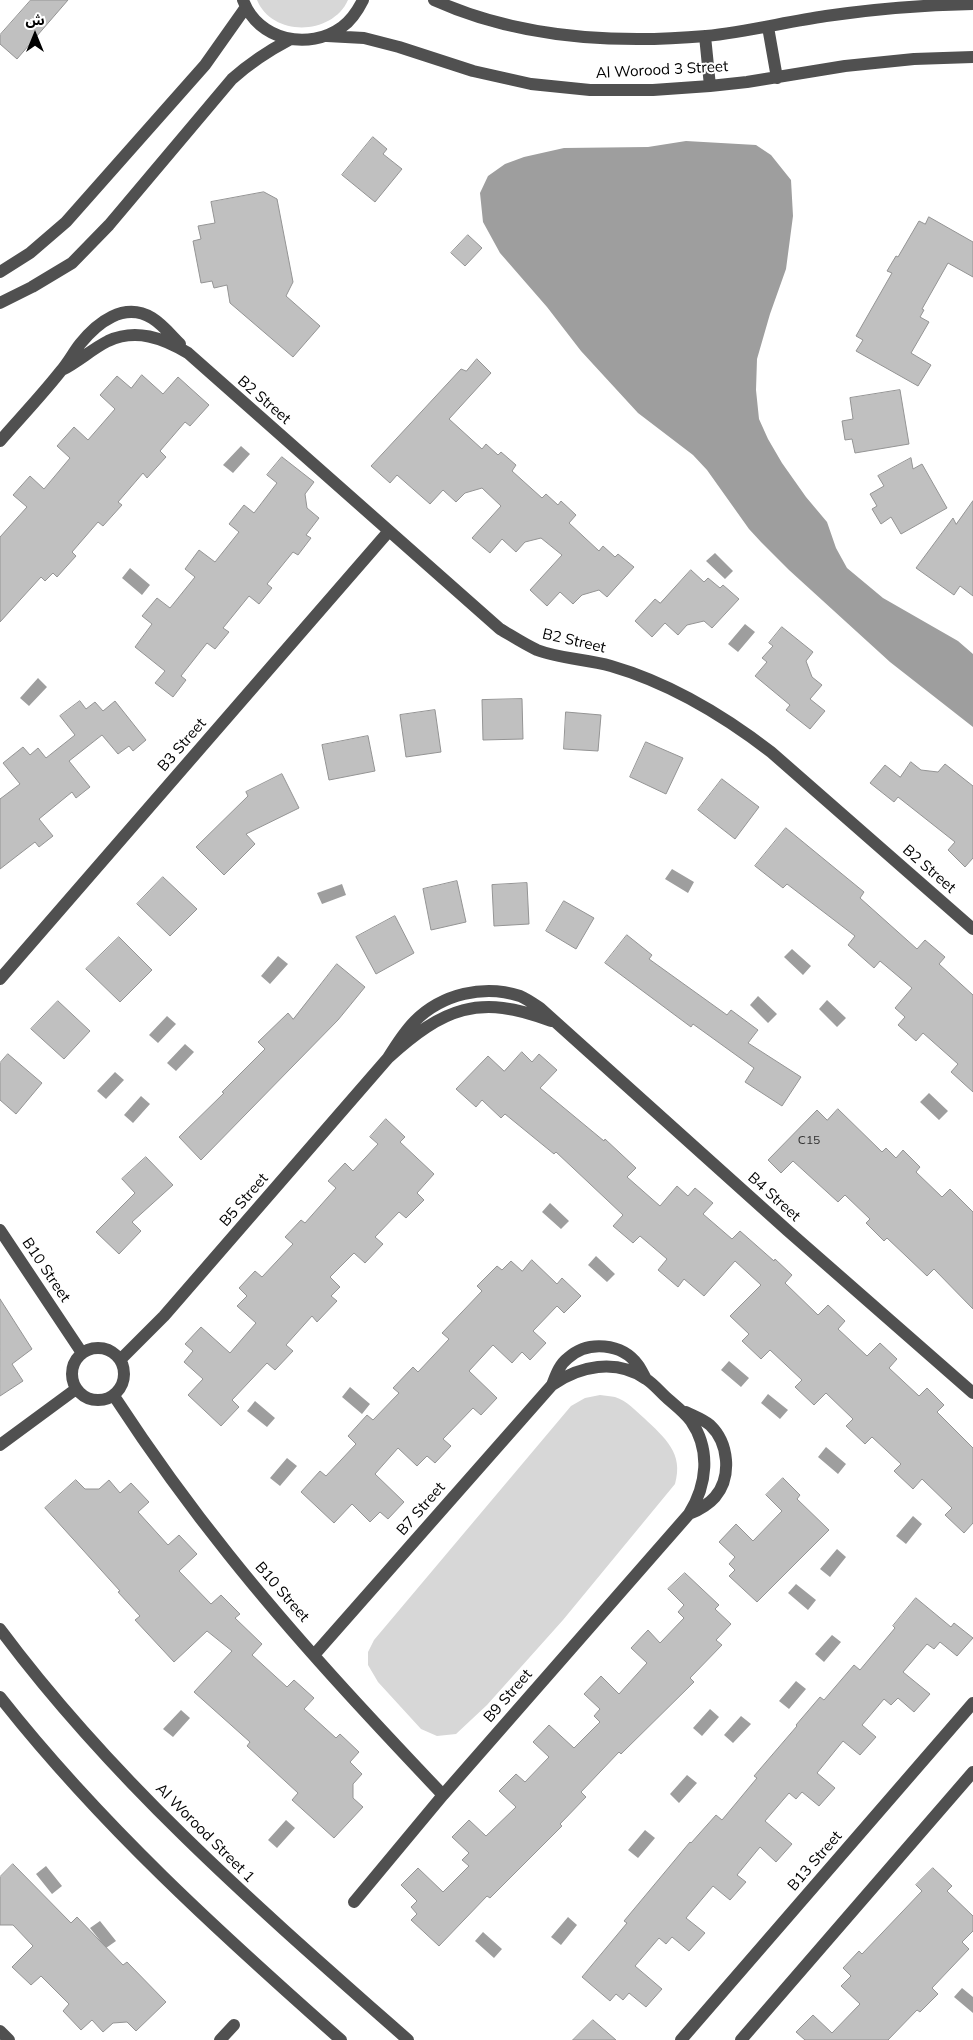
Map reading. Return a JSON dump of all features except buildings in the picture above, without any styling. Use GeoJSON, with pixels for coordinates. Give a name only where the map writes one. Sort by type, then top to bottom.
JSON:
{"type":"FeatureCollection","features":[{"type":"Feature","properties":{"kind":"street"},"geometry":{"type":"LineString","coordinates":[[0,272],[30,253],[66,222],[205,65],[244,4],[264,28],[289,40],[302,41],[327,36],[344,27],[356,13],[363,0]]}},
{"type":"Feature","properties":{"kind":"street"},"geometry":{"type":"LineString","coordinates":[[434,0],[453,9],[503,24],[556,34],[605,38],[655,39],[705,36],[826,16],[884,9],[973,4]]}},
{"type":"Feature","properties":{"kind":"street"},"geometry":{"type":"LineString","coordinates":[[768,27],[777,78]]}},
{"type":"Feature","properties":{"kind":"street","name":"Al Worood 3 Street"},"geometry":{"type":"LineString","coordinates":[[327,36],[364,38],[400,46],[473,71],[531,84],[590,90],[653,90],[710,86],[777,78],[845,66],[914,59],[973,57]]}},
{"type":"Feature","properties":{"kind":"street"},"geometry":{"type":"LineString","coordinates":[[705,36],[710,86]]}},
{"type":"Feature","properties":{"kind":"street"},"geometry":{"type":"LineString","coordinates":[[0,303],[32,287],[72,262],[120,212],[232,79],[249,63],[268,50],[289,40]]}},
{"type":"Feature","properties":{"kind":"street"},"geometry":{"type":"LineString","coordinates":[[0,441],[62,370],[82,342],[107,318],[118,313],[141,313],[152,318],[188,354]]}},
{"type":"Feature","properties":{"kind":"street"},"geometry":{"type":"LineString","coordinates":[[62,370],[107,341],[122,335],[140,334],[157,337],[188,354]]}},
{"type":"Feature","properties":{"kind":"street","name":"B2 Street"},"geometry":{"type":"LineString","coordinates":[[188,354],[500,629],[538,650],[610,666],[645,677],[711,710],[771,752],[973,929]]}},
{"type":"Feature","properties":{"kind":"street","name":"B3 Street"},"geometry":{"type":"LineString","coordinates":[[0,979],[389,531]]}},
{"type":"Feature","properties":{"kind":"street","name":"B4 Street"},"geometry":{"type":"LineString","coordinates":[[388,1058],[400,1038],[416,1020],[434,1006],[455,996],[477,991],[500,991],[522,996],[540,1008],[787,1230],[973,1393]]}},
{"type":"Feature","properties":{"kind":"street","name":"B5 Street"},"geometry":{"type":"LineString","coordinates":[[120,1359],[164,1316],[388,1058]]}},
{"type":"Feature","properties":{"kind":"street","name":"B10 Street"},"geometry":{"type":"LineString","coordinates":[[0,1230],[82,1353]]}},
{"type":"Feature","properties":{"kind":"street"},"geometry":{"type":"LineString","coordinates":[[552,1385],[557,1370],[568,1358],[581,1350],[596,1346],[612,1347],[626,1354],[638,1364],[646,1378]]}},
{"type":"Feature","properties":{"kind":"street"},"geometry":{"type":"LineString","coordinates":[[92,1348],[103,1348],[113,1352],[120,1359],[125,1369],[125,1379],[114,1396],[104,1400],[93,1401],[83,1397],[76,1389],[72,1380],[72,1370],[75,1360],[82,1353],[92,1348]]}},
{"type":"Feature","properties":{"kind":"street"},"geometry":{"type":"LineString","coordinates":[[552,1385],[564,1377],[591,1367],[619,1368],[646,1378],[682,1411]]}},
{"type":"Feature","properties":{"kind":"street","name":"B7 Street"},"geometry":{"type":"LineString","coordinates":[[314,1655],[552,1385]]}},
{"type":"Feature","properties":{"kind":"street"},"geometry":{"type":"LineString","coordinates":[[0,1445],[76,1389]]}},
{"type":"Feature","properties":{"kind":"street","name":"B10 Street"},"geometry":{"type":"LineString","coordinates":[[114,1396],[150,1450],[228,1554],[339,1684],[443,1795]]}},
{"type":"Feature","properties":{"kind":"street","name":"B9 Street"},"geometry":{"type":"LineString","coordinates":[[354,1902],[443,1795],[689,1514],[701,1492],[705,1468],[702,1443],[697,1431],[682,1411]]}},
{"type":"Feature","properties":{"kind":"street","name":"B9 Street"},"geometry":{"type":"LineString","coordinates":[[682,1411],[710,1425],[722,1445],[726,1468],[723,1483],[716,1496],[704,1507],[689,1514]]}},
{"type":"Feature","properties":{"kind":"street","name":"Al Worood Street 1"},"geometry":{"type":"LineString","coordinates":[[0,1629],[87,1736],[192,1845],[259,1908],[408,2040]]}},
{"type":"Feature","properties":{"kind":"street"},"geometry":{"type":"LineString","coordinates":[[0,1697],[55,1763],[160,1874],[242,1953],[341,2040]]}},
{"type":"Feature","properties":{"kind":"street","name":"B13 Street"},"geometry":{"type":"LineString","coordinates":[[681,2040],[973,1703]]}},
{"type":"Feature","properties":{"kind":"street"},"geometry":{"type":"LineString","coordinates":[[741,2040],[973,1772]]}},
{"type":"Feature","properties":{"kind":"street"},"geometry":{"type":"LineString","coordinates":[[220,2040],[234,2024]]}},
{"type":"Feature","properties":{"kind":"street"},"geometry":{"type":"LineString","coordinates":[[0,2031],[9,2040]]}},
{"type":"Feature","properties":{"kind":"shaded area"},"geometry":{"type":"Polygon","coordinates":[[[257,0],[348,0],[340,12],[329,20],[316,26],[302,27],[288,26],[275,21],[265,12],[257,0]]]}},
{"type":"Feature","properties":{"kind":"shaded area"},"geometry":{"type":"Polygon","coordinates":[[[686,141],[756,145],[771,155],[791,180],[793,216],[786,269],[757,359],[756,390],[759,419],[782,463],[806,497],[827,522],[836,548],[847,568],[883,598],[958,641],[973,654],[973,727],[890,662],[761,542],[749,529],[707,470],[693,455],[638,413],[581,351],[547,307],[500,253],[483,222],[480,193],[488,176],[505,164],[524,157],[564,148],[648,147],[686,141]]]}},
{"type":"Feature","properties":{"kind":"shaded area"},"geometry":{"type":"Polygon","coordinates":[[[241,446],[250,454],[233,473],[223,465],[241,446]]]}},
{"type":"Feature","properties":{"kind":"shaded area"},"geometry":{"type":"Polygon","coordinates":[[[715,553],[733,571],[725,579],[706,561],[715,553]]]}},
{"type":"Feature","properties":{"kind":"shaded area"},"geometry":{"type":"Polygon","coordinates":[[[130,568],[150,585],[142,595],[122,578],[130,568]]]}},
{"type":"Feature","properties":{"kind":"shaded area"},"geometry":{"type":"Polygon","coordinates":[[[745,624],[755,632],[738,652],[728,644],[745,624]]]}},
{"type":"Feature","properties":{"kind":"shaded area"},"geometry":{"type":"Polygon","coordinates":[[[38,678],[47,687],[29,706],[20,698],[38,678]]]}},
{"type":"Feature","properties":{"kind":"shaded area"},"geometry":{"type":"Polygon","coordinates":[[[672,869],[694,882],[688,893],[665,879],[672,869]]]}},
{"type":"Feature","properties":{"kind":"shaded area"},"geometry":{"type":"Polygon","coordinates":[[[342,884],[346,895],[322,904],[317,893],[342,884]]]}},
{"type":"Feature","properties":{"kind":"shaded area"},"geometry":{"type":"Polygon","coordinates":[[[792,949],[811,966],[803,975],[784,957],[792,949]]]}},
{"type":"Feature","properties":{"kind":"shaded area"},"geometry":{"type":"Polygon","coordinates":[[[278,956],[288,964],[270,984],[261,976],[278,956]]]}},
{"type":"Feature","properties":{"kind":"shaded area"},"geometry":{"type":"Polygon","coordinates":[[[758,996],[777,1014],[768,1023],[750,1005],[758,996]]]}},
{"type":"Feature","properties":{"kind":"shaded area"},"geometry":{"type":"Polygon","coordinates":[[[827,1000],[846,1018],[837,1027],[819,1009],[827,1000]]]}},
{"type":"Feature","properties":{"kind":"shaded area"},"geometry":{"type":"Polygon","coordinates":[[[167,1016],[176,1024],[158,1043],[149,1035],[167,1016]]]}},
{"type":"Feature","properties":{"kind":"shaded area"},"geometry":{"type":"Polygon","coordinates":[[[185,1044],[194,1052],[176,1071],[167,1063],[185,1044]]]}},
{"type":"Feature","properties":{"kind":"shaded area"},"geometry":{"type":"Polygon","coordinates":[[[115,1072],[124,1080],[106,1099],[97,1091],[115,1072]]]}},
{"type":"Feature","properties":{"kind":"shaded area"},"geometry":{"type":"Polygon","coordinates":[[[929,1093],[948,1111],[939,1120],[920,1102],[929,1093]]]}},
{"type":"Feature","properties":{"kind":"shaded area"},"geometry":{"type":"Polygon","coordinates":[[[141,1096],[150,1104],[133,1123],[124,1115],[141,1096]]]}},
{"type":"Feature","properties":{"kind":"shaded area"},"geometry":{"type":"Polygon","coordinates":[[[550,1203],[569,1221],[561,1229],[542,1212],[550,1203]]]}},
{"type":"Feature","properties":{"kind":"shaded area"},"geometry":{"type":"Polygon","coordinates":[[[596,1256],[615,1274],[607,1282],[588,1265],[596,1256]]]}},
{"type":"Feature","properties":{"kind":"shaded area"},"geometry":{"type":"Polygon","coordinates":[[[729,1361],[749,1378],[741,1387],[721,1370],[729,1361]]]}},
{"type":"Feature","properties":{"kind":"shaded area"},"geometry":{"type":"Polygon","coordinates":[[[350,1387],[370,1404],[362,1414],[342,1397],[350,1387]]]}},
{"type":"Feature","properties":{"kind":"shaded area"},"geometry":{"type":"Polygon","coordinates":[[[768,1394],[788,1410],[780,1419],[761,1403],[768,1394]]]}},
{"type":"Feature","properties":{"kind":"shaded area"},"geometry":{"type":"Polygon","coordinates":[[[600,1395],[615,1397],[627,1403],[665,1439],[675,1455],[677,1463],[675,1484],[563,1620],[487,1705],[456,1734],[437,1736],[421,1729],[378,1682],[368,1665],[368,1652],[374,1640],[571,1406],[585,1398],[600,1395]]]}},
{"type":"Feature","properties":{"kind":"shaded area"},"geometry":{"type":"Polygon","coordinates":[[[255,1401],[275,1418],[267,1427],[247,1411],[255,1401]]]}},
{"type":"Feature","properties":{"kind":"shaded area"},"geometry":{"type":"Polygon","coordinates":[[[826,1447],[846,1464],[838,1474],[818,1457],[826,1447]]]}},
{"type":"Feature","properties":{"kind":"shaded area"},"geometry":{"type":"Polygon","coordinates":[[[287,1458],[297,1466],[280,1486],[270,1478],[287,1458]]]}},
{"type":"Feature","properties":{"kind":"shaded area"},"geometry":{"type":"Polygon","coordinates":[[[913,1516],[922,1524],[906,1544],[896,1536],[913,1516]]]}},
{"type":"Feature","properties":{"kind":"shaded area"},"geometry":{"type":"Polygon","coordinates":[[[837,1549],[846,1557],[830,1577],[820,1569],[837,1549]]]}},
{"type":"Feature","properties":{"kind":"shaded area"},"geometry":{"type":"Polygon","coordinates":[[[796,1584],[816,1600],[808,1610],[788,1593],[796,1584]]]}},
{"type":"Feature","properties":{"kind":"shaded area"},"geometry":{"type":"Polygon","coordinates":[[[832,1635],[841,1642],[824,1662],[815,1654],[832,1635]]]}},
{"type":"Feature","properties":{"kind":"shaded area"},"geometry":{"type":"Polygon","coordinates":[[[796,1681],[806,1689],[789,1709],[779,1701],[796,1681]]]}},
{"type":"Feature","properties":{"kind":"shaded area"},"geometry":{"type":"Polygon","coordinates":[[[710,1709],[719,1717],[702,1736],[693,1728],[710,1709]]]}},
{"type":"Feature","properties":{"kind":"shaded area"},"geometry":{"type":"Polygon","coordinates":[[[181,1710],[190,1718],[173,1737],[163,1729],[181,1710]]]}},
{"type":"Feature","properties":{"kind":"shaded area"},"geometry":{"type":"Polygon","coordinates":[[[741,1716],[751,1724],[733,1743],[724,1735],[741,1716]]]}},
{"type":"Feature","properties":{"kind":"shaded area"},"geometry":{"type":"Polygon","coordinates":[[[687,1775],[697,1783],[679,1803],[670,1794],[687,1775]]]}},
{"type":"Feature","properties":{"kind":"shaded area"},"geometry":{"type":"Polygon","coordinates":[[[286,1820],[295,1828],[277,1848],[268,1840],[286,1820]]]}},
{"type":"Feature","properties":{"kind":"shaded area"},"geometry":{"type":"Polygon","coordinates":[[[645,1830],[655,1838],[638,1858],[628,1850],[645,1830]]]}},
{"type":"Feature","properties":{"kind":"shaded area"},"geometry":{"type":"Polygon","coordinates":[[[46,1866],[62,1886],[52,1894],[36,1874],[46,1866]]]}},
{"type":"Feature","properties":{"kind":"shaded area"},"geometry":{"type":"Polygon","coordinates":[[[568,1917],[577,1925],[561,1945],[551,1937],[568,1917]]]}},
{"type":"Feature","properties":{"kind":"shaded area"},"geometry":{"type":"Polygon","coordinates":[[[100,1921],[116,1941],[106,1948],[90,1928],[100,1921]]]}},
{"type":"Feature","properties":{"kind":"shaded area"},"geometry":{"type":"Polygon","coordinates":[[[483,1932],[502,1949],[494,1958],[475,1941],[483,1932]]]}},
{"type":"Feature","properties":{"kind":"shaded area"},"geometry":{"type":"Polygon","coordinates":[[[962,1988],[973,1997],[973,2013],[954,1997],[962,1988]]]}}]}
